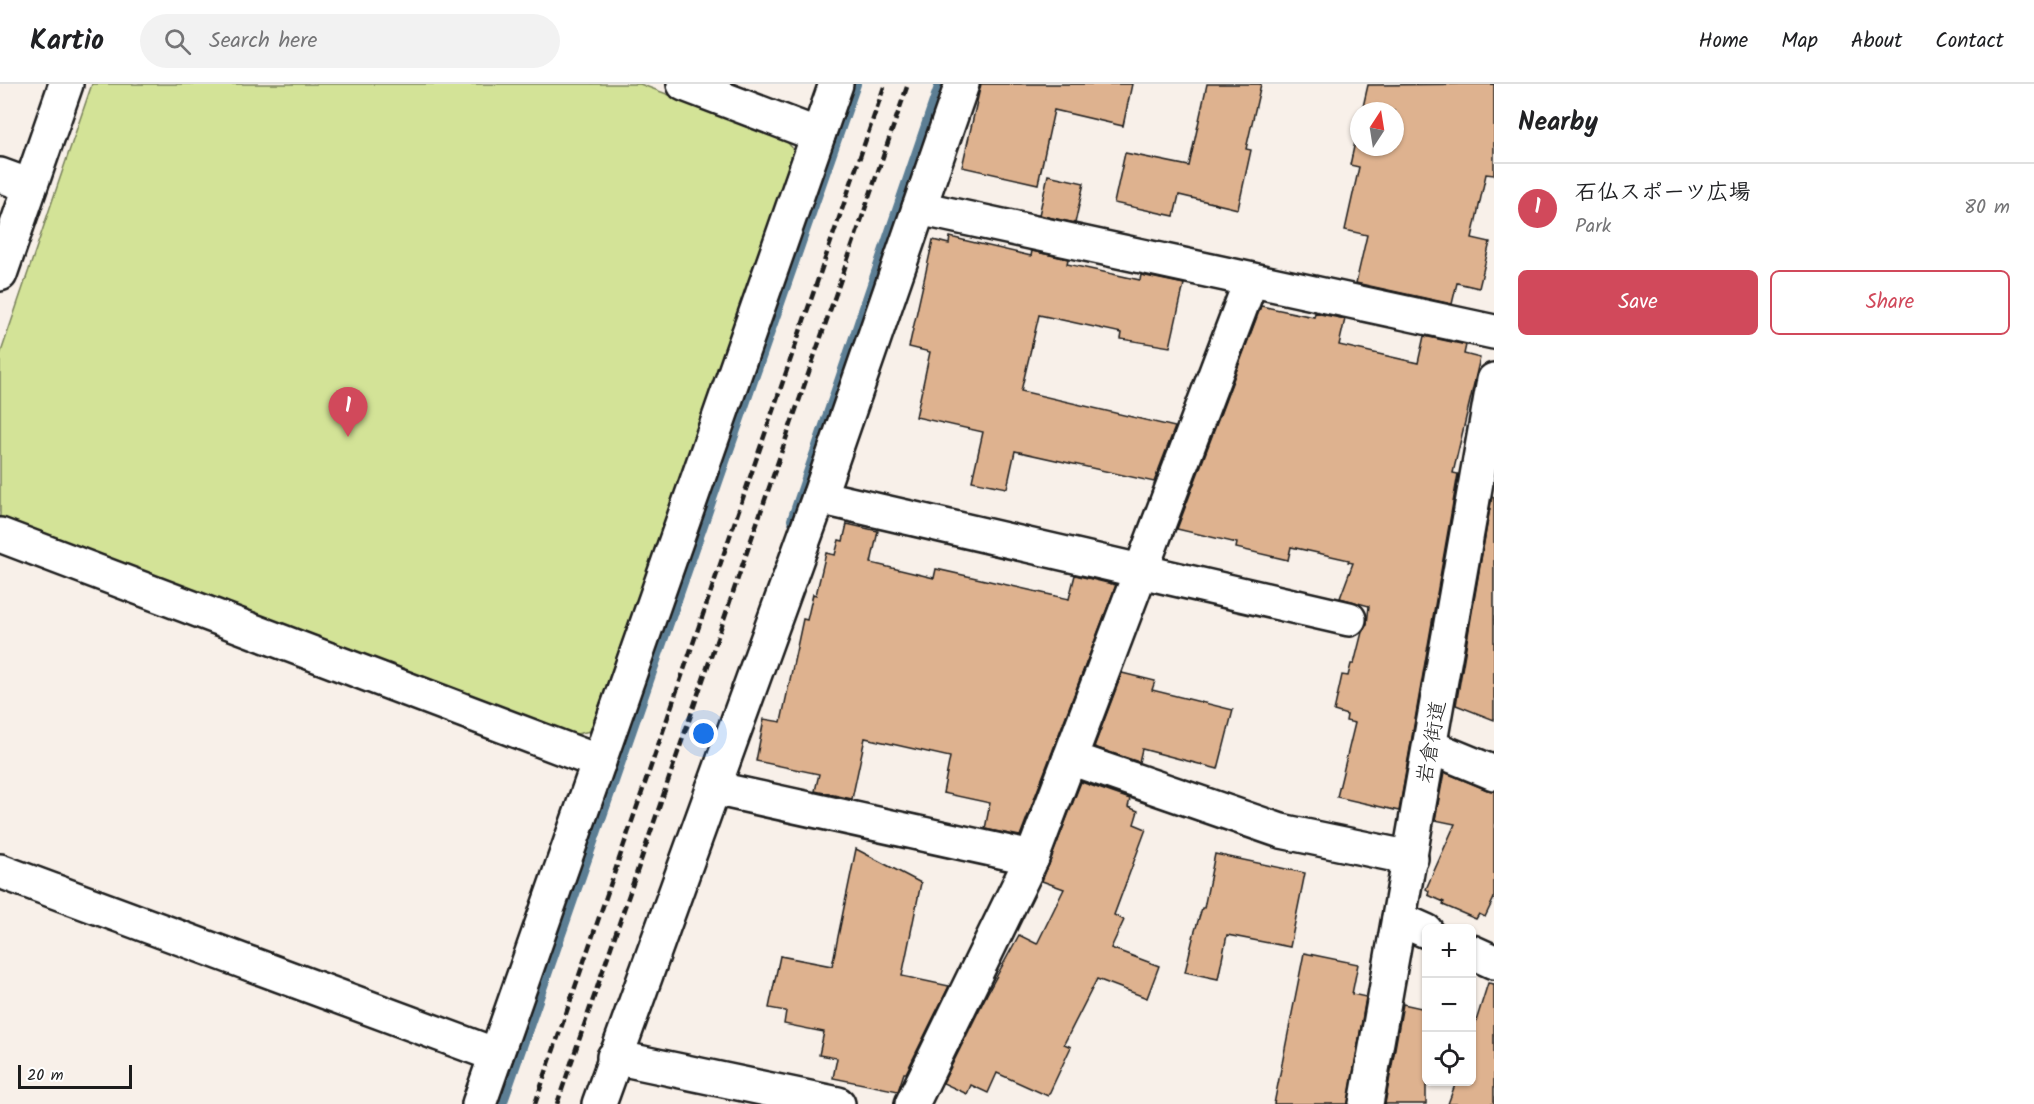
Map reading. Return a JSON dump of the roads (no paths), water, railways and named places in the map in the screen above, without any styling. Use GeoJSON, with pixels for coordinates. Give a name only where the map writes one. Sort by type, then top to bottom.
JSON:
{"type":"FeatureCollection","features":[{"type":"Feature","properties":{"kind":"street"},"geometry":{"type":"LineString","coordinates":[[0,274],[66,84]]}},
{"type":"Feature","properties":{"kind":"street"},"geometry":{"type":"LineString","coordinates":[[684,84],[818,135]]}},
{"type":"Feature","properties":{"kind":"street"},"geometry":{"type":"LineString","coordinates":[[479,1104],[836,84]]}},
{"type":"Feature","properties":{"kind":"street"},"geometry":{"type":"LineString","coordinates":[[599,1104],[614,1057],[819,496],[962,84]]}},
{"type":"Feature","properties":{"kind":"street"},"geometry":{"type":"LineString","coordinates":[[0,175],[30,186]]}},
{"type":"Feature","properties":{"kind":"street"},"geometry":{"type":"LineString","coordinates":[[919,208],[1494,332]]}},
{"type":"Feature","properties":{"kind":"street"},"geometry":{"type":"LineString","coordinates":[[912,1104],[1032,858],[1251,280]]}},
{"type":"Feature","properties":{"kind":"street","name":"岩倉街道"},"geometry":{"type":"LineString","coordinates":[[1366,1104],[1413,925],[1411,858],[1490,435],[1494,380]]}},
{"type":"Feature","properties":{"kind":"street"},"geometry":{"type":"LineString","coordinates":[[819,496],[1349,619]]}},
{"type":"Feature","properties":{"kind":"street"},"geometry":{"type":"LineString","coordinates":[[0,535],[599,762]]}},
{"type":"Feature","properties":{"kind":"street"},"geometry":{"type":"LineString","coordinates":[[1431,747],[1494,773]]}},
{"type":"Feature","properties":{"kind":"street"},"geometry":{"type":"LineString","coordinates":[[1070,758],[1281,831],[1411,858]]}},
{"type":"Feature","properties":{"kind":"street"},"geometry":{"type":"LineString","coordinates":[[712,788],[1032,858]]}},
{"type":"Feature","properties":{"kind":"street"},"geometry":{"type":"LineString","coordinates":[[0,871],[496,1055]]}},
{"type":"Feature","properties":{"kind":"street"},"geometry":{"type":"LineString","coordinates":[[1476,953],[1494,962]]}},
{"type":"Feature","properties":{"kind":"street"},"geometry":{"type":"LineString","coordinates":[[614,1057],[838,1104]]}},
{"type":"Feature","properties":{"kind":"waterway"},"geometry":{"type":"LineString","coordinates":[[501,1104],[855,84]]}},
{"type":"Feature","properties":{"kind":"waterway"},"geometry":{"type":"LineString","coordinates":[[793,520],[941,84]]}},
{"type":"Feature","properties":{"kind":"railway"},"geometry":{"type":"LineString","coordinates":[[535,1104],[885,84]]}},
{"type":"Feature","properties":{"kind":"railway"},"geometry":{"type":"LineString","coordinates":[[557,1104],[908,84]]}},
{"type":"Feature","properties":{"kind":"place","name":"石仏スポーツ広場"},"geometry":{"type":"Point","coordinates":[348,437]}}]}
